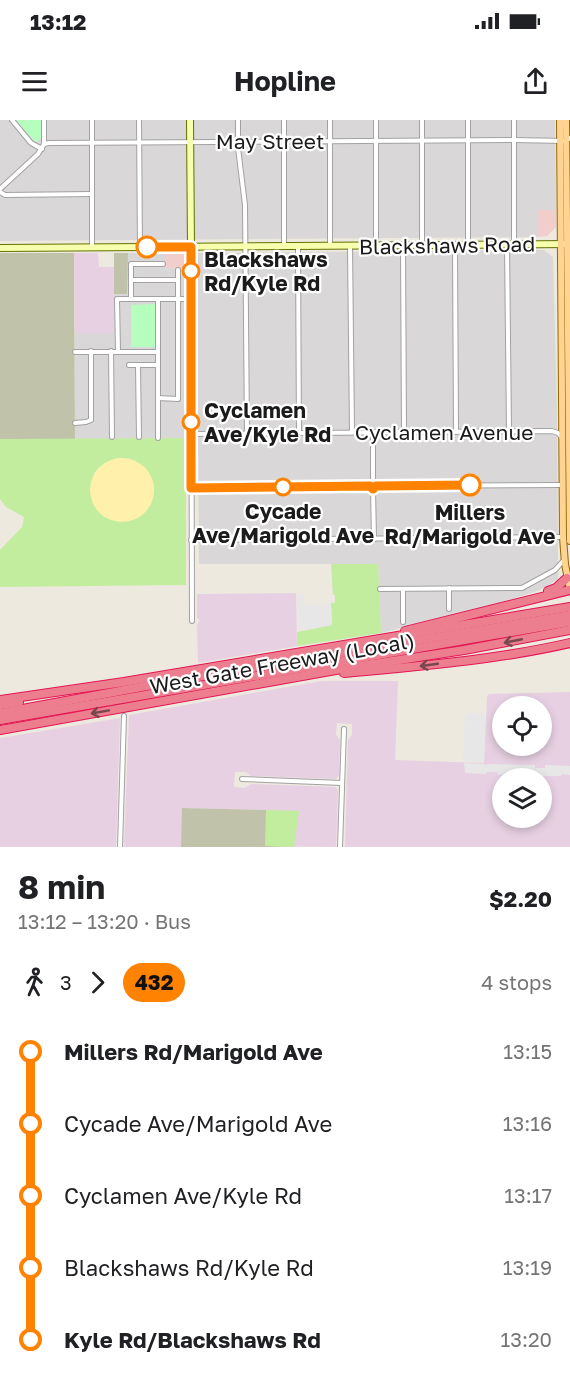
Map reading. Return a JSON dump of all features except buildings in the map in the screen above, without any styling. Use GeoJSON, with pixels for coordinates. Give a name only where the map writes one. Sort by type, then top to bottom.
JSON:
{"type":"FeatureCollection","features":[{"type":"Feature","properties":{"kind":"highway"},"geometry":{"type":"LineString","coordinates":[[495,608],[556,588],[567,578]]}},
{"type":"Feature","properties":{"kind":"highway"},"geometry":{"type":"LineString","coordinates":[[363,642],[570,590]]}},
{"type":"Feature","properties":{"kind":"highway"},"geometry":{"type":"LineString","coordinates":[[0,713],[569,611]]}},
{"type":"Feature","properties":{"kind":"highway","name":"West Gate Freeway (Local)"},"geometry":{"type":"LineString","coordinates":[[0,700],[569,611]]}},
{"type":"Feature","properties":{"kind":"highway"},"geometry":{"type":"LineString","coordinates":[[0,720],[570,622]]}},
{"type":"Feature","properties":{"kind":"highway","name":"West Gate Freeway (Local)"},"geometry":{"type":"LineString","coordinates":[[0,730],[570,630]]}},
{"type":"Feature","properties":{"kind":"highway"},"geometry":{"type":"LineString","coordinates":[[280,681],[419,667],[570,643]]}},
{"type":"Feature","properties":{"kind":"highway"},"geometry":{"type":"LineString","coordinates":[[0,705],[73,690]]}},
{"type":"Feature","properties":{"kind":"main road"},"geometry":{"type":"LineString","coordinates":[[190,120],[191,247]]}},
{"type":"Feature","properties":{"kind":"main road"},"geometry":{"type":"LineString","coordinates":[[560,120],[566,136]]}},
{"type":"Feature","properties":{"kind":"main road"},"geometry":{"type":"LineString","coordinates":[[566,120],[562,440],[569,496],[570,541]]}},
{"type":"Feature","properties":{"kind":"main road"},"geometry":{"type":"LineString","coordinates":[[566,233],[550,244],[566,254]]}},
{"type":"Feature","properties":{"kind":"main road","name":"Blackshaws Road"},"geometry":{"type":"LineString","coordinates":[[0,248],[566,244]]}},
{"type":"Feature","properties":{"kind":"main road"},"geometry":{"type":"LineString","coordinates":[[566,254],[569,297],[569,379],[567,485],[563,537],[564,559],[570,590]]}},
{"type":"Feature","properties":{"kind":"street"},"geometry":{"type":"LineString","coordinates":[[12,120],[32,143],[43,146]]}},
{"type":"Feature","properties":{"kind":"street"},"geometry":{"type":"LineString","coordinates":[[44,120],[43,146],[0,191],[5,195],[92,194]]}},
{"type":"Feature","properties":{"kind":"street"},"geometry":{"type":"LineString","coordinates":[[92,120],[92,247]]}},
{"type":"Feature","properties":{"kind":"street"},"geometry":{"type":"LineString","coordinates":[[139,120],[140,247]]}},
{"type":"Feature","properties":{"kind":"street"},"geometry":{"type":"LineString","coordinates":[[238,120],[238,142],[245,205],[247,434]]}},
{"type":"Feature","properties":{"kind":"street"},"geometry":{"type":"LineString","coordinates":[[284,120],[284,246]]}},
{"type":"Feature","properties":{"kind":"street"},"geometry":{"type":"LineString","coordinates":[[330,120],[330,246]]}},
{"type":"Feature","properties":{"kind":"street"},"geometry":{"type":"LineString","coordinates":[[376,120],[376,245]]}},
{"type":"Feature","properties":{"kind":"street"},"geometry":{"type":"LineString","coordinates":[[422,120],[422,245]]}},
{"type":"Feature","properties":{"kind":"street"},"geometry":{"type":"LineString","coordinates":[[468,120],[468,245]]}},
{"type":"Feature","properties":{"kind":"street"},"geometry":{"type":"LineString","coordinates":[[509,431],[514,120]]}},
{"type":"Feature","properties":{"kind":"street","name":"May Street"},"geometry":{"type":"LineString","coordinates":[[43,146],[92,142],[514,140],[566,136]]}},
{"type":"Feature","properties":{"kind":"street"},"geometry":{"type":"LineString","coordinates":[[0,178],[5,184]]}},
{"type":"Feature","properties":{"kind":"street"},"geometry":{"type":"LineString","coordinates":[[403,245],[404,432]]}},
{"type":"Feature","properties":{"kind":"street"},"geometry":{"type":"LineString","coordinates":[[455,245],[456,432]]}},
{"type":"Feature","properties":{"kind":"street"},"geometry":{"type":"LineString","coordinates":[[298,246],[299,433]]}},
{"type":"Feature","properties":{"kind":"street"},"geometry":{"type":"LineString","coordinates":[[350,246],[352,432]]}},
{"type":"Feature","properties":{"kind":"street"},"geometry":{"type":"LineString","coordinates":[[191,247],[192,621]]}},
{"type":"Feature","properties":{"kind":"street"},"geometry":{"type":"LineString","coordinates":[[131,299],[131,264],[164,264]]}},
{"type":"Feature","properties":{"kind":"street"},"geometry":{"type":"LineString","coordinates":[[158,398],[178,399],[178,270]]}},
{"type":"Feature","properties":{"kind":"street"},"geometry":{"type":"LineString","coordinates":[[131,280],[178,280]]}},
{"type":"Feature","properties":{"kind":"street"},"geometry":{"type":"LineString","coordinates":[[118,351],[117,299],[191,299]]}},
{"type":"Feature","properties":{"kind":"street"},"geometry":{"type":"LineString","coordinates":[[158,299],[159,438]]}},
{"type":"Feature","properties":{"kind":"street"},"geometry":{"type":"LineString","coordinates":[[75,423],[88,422],[91,418],[91,351]]}},
{"type":"Feature","properties":{"kind":"street"},"geometry":{"type":"LineString","coordinates":[[111,351],[112,437]]}},
{"type":"Feature","properties":{"kind":"street"},"geometry":{"type":"LineString","coordinates":[[75,352],[158,351]]}},
{"type":"Feature","properties":{"kind":"street"},"geometry":{"type":"LineString","coordinates":[[129,365],[158,365]]}},
{"type":"Feature","properties":{"kind":"street"},"geometry":{"type":"LineString","coordinates":[[138,365],[139,437]]}},
{"type":"Feature","properties":{"kind":"street"},"geometry":{"type":"LineString","coordinates":[[562,391],[569,379]]}},
{"type":"Feature","properties":{"kind":"street","name":"Cyclamen Avenue"},"geometry":{"type":"LineString","coordinates":[[552,431],[559,427],[562,420]]}},
{"type":"Feature","properties":{"kind":"street","name":"Cyclamen Avenue"},"geometry":{"type":"LineString","coordinates":[[191,434],[552,431],[558,433],[562,440]]}},
{"type":"Feature","properties":{"kind":"street"},"geometry":{"type":"LineString","coordinates":[[373,432],[374,539]]}},
{"type":"Feature","properties":{"kind":"street"},"geometry":{"type":"LineString","coordinates":[[191,488],[567,485]]}},
{"type":"Feature","properties":{"kind":"street"},"geometry":{"type":"LineString","coordinates":[[191,540],[563,537]]}},
{"type":"Feature","properties":{"kind":"street"},"geometry":{"type":"LineString","coordinates":[[380,589],[522,588],[555,570],[564,559]]}},
{"type":"Feature","properties":{"kind":"street"},"geometry":{"type":"LineString","coordinates":[[555,570],[560,571],[567,578]]}},
{"type":"Feature","properties":{"kind":"street"},"geometry":{"type":"LineString","coordinates":[[449,588],[449,609]]}},
{"type":"Feature","properties":{"kind":"street"},"geometry":{"type":"LineString","coordinates":[[403,589],[403,622]]}},
{"type":"Feature","properties":{"kind":"street"},"geometry":{"type":"LineString","coordinates":[[120,847],[124,716]]}},
{"type":"Feature","properties":{"kind":"street"},"geometry":{"type":"LineString","coordinates":[[340,847],[345,729]]}},
{"type":"Feature","properties":{"kind":"street"},"geometry":{"type":"LineString","coordinates":[[242,779],[342,783]]}},
{"type":"Feature","properties":{"kind":"shaded area"},"geometry":{"type":"Polygon","coordinates":[[[0,120],[555,120],[556,210],[537,210],[537,237],[0,241],[0,120]]]}},
{"type":"Feature","properties":{"kind":"shaded area"},"geometry":{"type":"Polygon","coordinates":[[[537,210],[556,210],[556,227],[547,236],[537,237],[537,210]]]}},
{"type":"Feature","properties":{"kind":"shaded area"},"geometry":{"type":"Polygon","coordinates":[[[544,250],[553,257],[558,579],[540,590],[493,605],[381,633],[378,564],[199,564],[197,253],[544,250]]]}},
{"type":"Feature","properties":{"kind":"shaded area"},"geometry":{"type":"Polygon","coordinates":[[[0,253],[74,253],[75,439],[0,439],[0,253]]]}},
{"type":"Feature","properties":{"kind":"shaded area"},"geometry":{"type":"Polygon","coordinates":[[[74,253],[98,253],[99,267],[114,267],[114,333],[75,333],[74,253]]]}},
{"type":"Feature","properties":{"kind":"shaded area"},"geometry":{"type":"Polygon","coordinates":[[[114,253],[165,253],[165,268],[186,269],[186,438],[75,439],[75,333],[114,333],[114,253]]]}},
{"type":"Feature","properties":{"kind":"shaded area"},"geometry":{"type":"Polygon","coordinates":[[[114,253],[128,253],[127,294],[114,294],[114,253]]]}},
{"type":"Feature","properties":{"kind":"shaded area"},"geometry":{"type":"Polygon","coordinates":[[[165,253],[185,253],[186,269],[165,268],[165,253]]]}},
{"type":"Feature","properties":{"kind":"shaded area"},"geometry":{"type":"Polygon","coordinates":[[[296,593],[297,646],[198,663],[197,625],[200,620],[197,618],[197,594],[296,593]]]}},
{"type":"Feature","properties":{"kind":"shaded area"},"geometry":{"type":"Polygon","coordinates":[[[297,593],[305,593],[303,604],[306,607],[331,604],[332,625],[302,631],[298,627],[297,593]]]}},
{"type":"Feature","properties":{"kind":"shaded area"},"geometry":{"type":"Polygon","coordinates":[[[321,681],[398,681],[395,760],[484,763],[489,694],[570,692],[570,847],[345,847],[348,740],[352,735],[352,724],[337,723],[336,734],[340,740],[339,776],[335,779],[251,776],[246,772],[235,772],[234,787],[245,788],[251,784],[335,787],[338,790],[336,847],[265,846],[266,810],[183,808],[181,847],[124,847],[129,715],[321,681]]]}},
{"type":"Feature","properties":{"kind":"shaded area"},"geometry":{"type":"Polygon","coordinates":[[[465,713],[485,713],[484,762],[463,761],[465,713]]]}},
{"type":"Feature","properties":{"kind":"shaded area"},"geometry":{"type":"Polygon","coordinates":[[[120,718],[116,847],[0,847],[0,738],[120,718]]]}},
{"type":"Feature","properties":{"kind":"shaded area"},"geometry":{"type":"Polygon","coordinates":[[[464,763],[485,764],[486,766],[487,764],[535,765],[535,768],[492,768],[492,772],[486,774],[465,773],[464,763]]]}},
{"type":"Feature","properties":{"kind":"shaded area"},"geometry":{"type":"Polygon","coordinates":[[[545,765],[570,766],[570,775],[561,774],[561,776],[552,776],[552,768],[545,768],[545,765]]]}},
{"type":"Feature","properties":{"kind":"shaded area"},"geometry":{"type":"Polygon","coordinates":[[[182,808],[266,810],[266,846],[300,847],[181,847],[182,808]]]}},
{"type":"Feature","properties":{"kind":"green space"},"geometry":{"type":"Polygon","coordinates":[[[16,120],[41,120],[41,138],[35,142],[16,120]]]}},
{"type":"Feature","properties":{"kind":"green space"},"geometry":{"type":"Polygon","coordinates":[[[156,304],[157,347],[131,347],[131,305],[156,304]]]}},
{"type":"Feature","properties":{"kind":"green space"},"geometry":{"type":"Polygon","coordinates":[[[186,438],[186,585],[0,587],[0,550],[22,527],[24,517],[6,507],[0,499],[0,439],[186,438]],[[123,458],[107,463],[94,473],[152,501],[153,481],[123,458]]]}},
{"type":"Feature","properties":{"kind":"green space"},"geometry":{"type":"Polygon","coordinates":[[[331,564],[378,564],[381,633],[297,646],[297,632],[332,625],[331,603],[335,603],[335,595],[333,595],[331,564]]]}},
{"type":"Feature","properties":{"kind":"green space"},"geometry":{"type":"Polygon","coordinates":[[[266,810],[299,811],[294,847],[265,846],[266,810]]]}},
{"type":"Feature","properties":{"kind":"sand"},"geometry":{"type":"Polygon","coordinates":[[[122,458],[140,464],[148,472],[154,490],[148,508],[140,516],[122,522],[104,516],[96,508],[90,490],[96,472],[104,464],[122,458]]]}},
{"type":"Feature","properties":{"kind":"bus line","name":"432"},"geometry":{"type":"LineString","coordinates":[[147,247],[191,247],[191,488],[370,486],[373,489],[376,486],[470,485]]}},
{"type":"Feature","properties":{"kind":"place","name":"Blackshaws Rd/Kyle Rd"},"geometry":{"type":"Point","coordinates":[191,271]}},
{"type":"Feature","properties":{"kind":"place","name":"Cyclamen Ave/Kyle Rd"},"geometry":{"type":"Point","coordinates":[191,422]}},
{"type":"Feature","properties":{"kind":"place","name":"Millers Rd/Marigold Ave"},"geometry":{"type":"Point","coordinates":[470,485]}},
{"type":"Feature","properties":{"kind":"place","name":"Cycade Ave/Marigold Ave"},"geometry":{"type":"Point","coordinates":[283,487]}}]}
